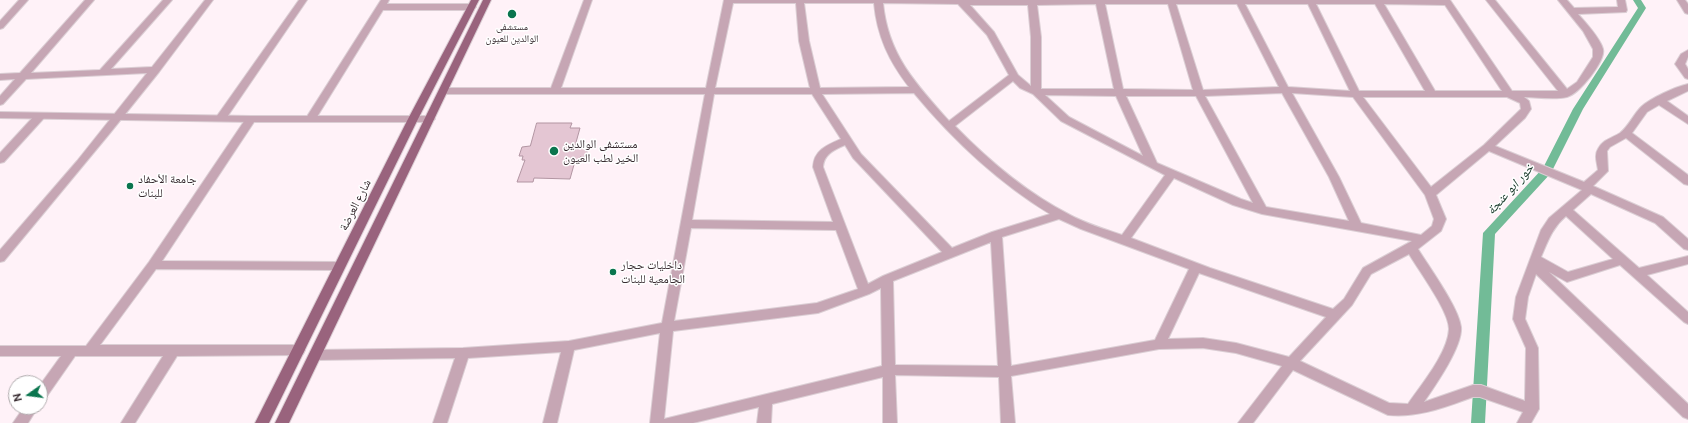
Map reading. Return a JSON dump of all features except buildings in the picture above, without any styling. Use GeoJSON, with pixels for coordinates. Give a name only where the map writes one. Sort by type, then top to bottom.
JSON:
{"type":"FeatureCollection","features":[{"type":"Feature","properties":{"kind":"main road"},"geometry":{"type":"LineString","coordinates":[[282,423],[487,0]]}},
{"type":"Feature","properties":{"kind":"main road","name":"شارع العرضة"},"geometry":{"type":"LineString","coordinates":[[262,423],[412,119],[473,4]]}},
{"type":"Feature","properties":{"kind":"street"},"geometry":{"type":"LineString","coordinates":[[0,26],[24,0]]}},
{"type":"Feature","properties":{"kind":"street"},"geometry":{"type":"LineString","coordinates":[[0,102],[90,0]]}},
{"type":"Feature","properties":{"kind":"street"},"geometry":{"type":"LineString","coordinates":[[102,73],[168,0]]}},
{"type":"Feature","properties":{"kind":"street"},"geometry":{"type":"LineString","coordinates":[[0,258],[31,223],[118,117],[209,0]]}},
{"type":"Feature","properties":{"kind":"street"},"geometry":{"type":"LineString","coordinates":[[221,118],[303,0]]}},
{"type":"Feature","properties":{"kind":"street"},"geometry":{"type":"LineString","coordinates":[[556,90],[588,0]]}},
{"type":"Feature","properties":{"kind":"street"},"geometry":{"type":"LineString","coordinates":[[657,423],[667,327],[728,0],[1447,1],[1509,94],[1524,100],[1526,109],[1488,147],[1430,194]]}},
{"type":"Feature","properties":{"kind":"street"},"geometry":{"type":"LineString","coordinates":[[800,0],[804,41],[816,93],[857,156],[950,254]]}},
{"type":"Feature","properties":{"kind":"street"},"geometry":{"type":"LineString","coordinates":[[878,0],[882,30],[889,50],[916,90],[976,154],[1000,176],[1060,215],[1098,232],[1124,240],[1195,268],[1335,316]]}},
{"type":"Feature","properties":{"kind":"street"},"geometry":{"type":"LineString","coordinates":[[1032,0],[1036,37],[1036,92],[1065,119],[1153,165],[1237,202],[1262,210],[1422,239]]}},
{"type":"Feature","properties":{"kind":"street"},"geometry":{"type":"LineString","coordinates":[[1100,0],[1119,92],[1153,165]]}},
{"type":"Feature","properties":{"kind":"street"},"geometry":{"type":"LineString","coordinates":[[1239,0],[1285,90],[1334,177],[1357,226]]}},
{"type":"Feature","properties":{"kind":"street"},"geometry":{"type":"LineString","coordinates":[[1245,423],[1291,362],[1348,302],[1367,271],[1411,248],[1437,228],[1439,224],[1438,213],[1430,194],[1356,94],[1310,0]]}},
{"type":"Feature","properties":{"kind":"street"},"geometry":{"type":"LineString","coordinates":[[1490,0],[1566,94]]}},
{"type":"Feature","properties":{"kind":"street"},"geometry":{"type":"LineString","coordinates":[[961,1],[991,34],[1014,76],[1024,88],[1036,92],[1199,93],[1285,90],[1356,94],[1566,94],[1580,84],[1598,57],[1598,49],[1595,42],[1573,11],[1562,0]]}},
{"type":"Feature","properties":{"kind":"street"},"geometry":{"type":"LineString","coordinates":[[1573,11],[1623,10],[1621,0]]}},
{"type":"Feature","properties":{"kind":"street"},"geometry":{"type":"LineString","coordinates":[[1681,0],[1688,11]]}},
{"type":"Feature","properties":{"kind":"street"},"geometry":{"type":"LineString","coordinates":[[1171,1],[1199,93],[1262,210]]}},
{"type":"Feature","properties":{"kind":"street"},"geometry":{"type":"LineString","coordinates":[[1377,1],[1432,94]]}},
{"type":"Feature","properties":{"kind":"street"},"geometry":{"type":"LineString","coordinates":[[310,118],[383,4],[473,4]]}},
{"type":"Feature","properties":{"kind":"street"},"geometry":{"type":"LineString","coordinates":[[1687,74],[1680,64],[1684,56],[1688,53]]}},
{"type":"Feature","properties":{"kind":"street"},"geometry":{"type":"LineString","coordinates":[[0,77],[156,70]]}},
{"type":"Feature","properties":{"kind":"street"},"geometry":{"type":"LineString","coordinates":[[949,126],[1014,76]]}},
{"type":"Feature","properties":{"kind":"street"},"geometry":{"type":"LineString","coordinates":[[1524,423],[1532,409],[1532,348],[1519,319],[1522,297],[1534,262],[1549,227],[1553,221],[1567,211],[1603,171],[1602,150],[1606,145],[1626,133],[1644,110],[1659,100],[1688,87]]}},
{"type":"Feature","properties":{"kind":"street"},"geometry":{"type":"LineString","coordinates":[[444,91],[556,90],[816,93],[916,90]]}},
{"type":"Feature","properties":{"kind":"street"},"geometry":{"type":"LineString","coordinates":[[1659,100],[1688,121]]}},
{"type":"Feature","properties":{"kind":"street"},"geometry":{"type":"LineString","coordinates":[[0,115],[251,119],[430,119]]}},
{"type":"Feature","properties":{"kind":"street"},"geometry":{"type":"LineString","coordinates":[[0,159],[40,116]]}},
{"type":"Feature","properties":{"kind":"street"},"geometry":{"type":"LineString","coordinates":[[89,351],[153,265],[251,119]]}},
{"type":"Feature","properties":{"kind":"street"},"geometry":{"type":"LineString","coordinates":[[1626,133],[1688,181]]}},
{"type":"Feature","properties":{"kind":"street"},"geometry":{"type":"LineString","coordinates":[[848,140],[824,152],[818,160],[818,167],[864,291]]}},
{"type":"Feature","properties":{"kind":"street"},"geometry":{"type":"LineString","coordinates":[[1488,147],[1588,188],[1659,220],[1688,246]]}},
{"type":"Feature","properties":{"kind":"street"},"geometry":{"type":"LineString","coordinates":[[1124,240],[1172,173]]}},
{"type":"Feature","properties":{"kind":"street"},"geometry":{"type":"LineString","coordinates":[[1567,211],[1688,319]]}},
{"type":"Feature","properties":{"kind":"street"},"geometry":{"type":"LineString","coordinates":[[315,355],[463,352],[569,346],[667,327],[818,308],[864,291],[996,235],[1060,215]]}},
{"type":"Feature","properties":{"kind":"street"},"geometry":{"type":"LineString","coordinates":[[686,224],[840,226]]}},
{"type":"Feature","properties":{"kind":"street"},"geometry":{"type":"LineString","coordinates":[[996,235],[1008,423]]}},
{"type":"Feature","properties":{"kind":"street"},"geometry":{"type":"LineString","coordinates":[[1411,248],[1447,307],[1455,328],[1454,339],[1447,354],[1412,409]]}},
{"type":"Feature","properties":{"kind":"street"},"geometry":{"type":"LineString","coordinates":[[1534,262],[1567,277],[1623,260]]}},
{"type":"Feature","properties":{"kind":"street"},"geometry":{"type":"LineString","coordinates":[[1638,273],[1688,260]]}},
{"type":"Feature","properties":{"kind":"street"},"geometry":{"type":"LineString","coordinates":[[1534,262],[1688,413]]}},
{"type":"Feature","properties":{"kind":"street"},"geometry":{"type":"LineString","coordinates":[[153,265],[339,266]]}},
{"type":"Feature","properties":{"kind":"street"},"geometry":{"type":"LineString","coordinates":[[1159,344],[1195,268]]}},
{"type":"Feature","properties":{"kind":"street"},"geometry":{"type":"LineString","coordinates":[[887,280],[890,423]]}},
{"type":"Feature","properties":{"kind":"street"},"geometry":{"type":"LineString","coordinates":[[669,423],[889,370],[1005,372],[1159,344],[1216,344],[1251,351],[1291,362],[1388,409],[1397,410],[1429,407],[1474,391],[1481,391],[1497,398],[1532,409]]}},
{"type":"Feature","properties":{"kind":"street"},"geometry":{"type":"LineString","coordinates":[[550,423],[569,346]]}},
{"type":"Feature","properties":{"kind":"street"},"geometry":{"type":"LineString","coordinates":[[48,384],[72,350]]}},
{"type":"Feature","properties":{"kind":"street"},"geometry":{"type":"LineString","coordinates":[[0,351],[299,350]]}},
{"type":"Feature","properties":{"kind":"street"},"geometry":{"type":"LineString","coordinates":[[128,423],[173,351]]}},
{"type":"Feature","properties":{"kind":"street"},"geometry":{"type":"LineString","coordinates":[[440,423],[463,352]]}},
{"type":"Feature","properties":{"kind":"street"},"geometry":{"type":"LineString","coordinates":[[764,423],[766,400]]}},
{"type":"Feature","properties":{"kind":"waterway","name":"خور ابو عنجة"},"geometry":{"type":"LineString","coordinates":[[1478,423],[1489,233],[1547,170],[1578,109],[1642,8],[1637,0]]}},
{"type":"Feature","properties":{"kind":"place","name":"مستشفى الوالدين للعيون"},"geometry":{"type":"Point","coordinates":[512,14]}},
{"type":"Feature","properties":{"kind":"place","name":"مستشفى الوالدين الخير لطب العيون"},"geometry":{"type":"Point","coordinates":[554,151]}},
{"type":"Feature","properties":{"kind":"place","name":"جامعة الأحفاد للبنات"},"geometry":{"type":"Point","coordinates":[130,186]}},
{"type":"Feature","properties":{"kind":"place","name":"داخليات حجار الجامعية للبنات"},"geometry":{"type":"Point","coordinates":[613,272]}}]}
